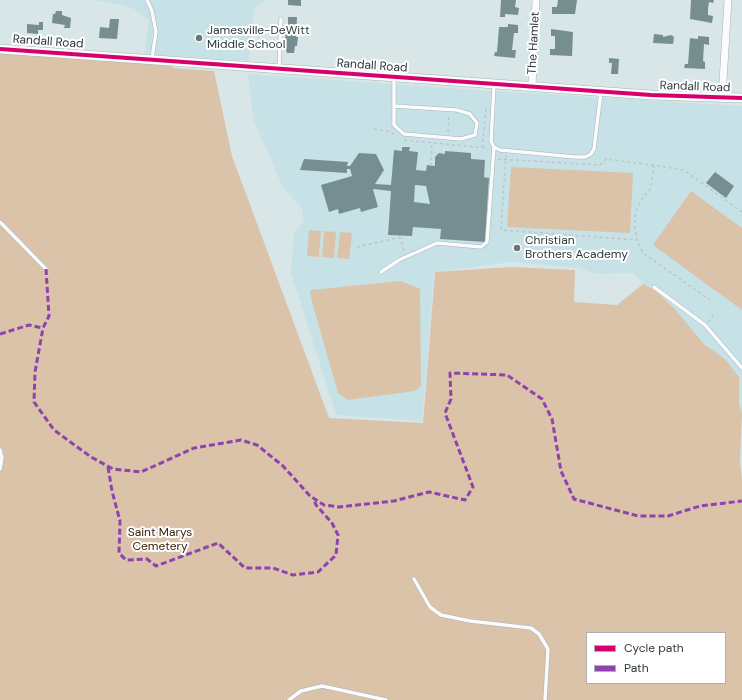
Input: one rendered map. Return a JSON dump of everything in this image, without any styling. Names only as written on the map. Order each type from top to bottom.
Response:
[{"type":"street","name":"The Hamlet","points":[[532,86],[536,0]]},
{"type":"street","points":[[722,98],[728,0]]},
{"type":"street","name":"Randall Road","points":[[0,49],[494,84],[742,98]]},
{"type":"lane","points":[[146,0],[152,12],[156,32],[152,59]]},
{"type":"lane","points":[[279,69],[280,19]]},
{"type":"lane","points":[[394,77],[394,106],[394,125],[404,134],[461,139],[475,135],[477,123],[470,114],[449,110],[394,106]]},
{"type":"lane","points":[[381,272],[407,256],[437,243],[481,247],[487,242],[494,147],[491,141],[494,84]]},
{"type":"lane","points":[[494,147],[506,151],[580,157],[585,157],[592,154],[597,136],[601,91]]},
{"type":"lane","points":[[0,222],[46,270]]},
{"type":"lane","points":[[654,287],[706,326],[742,368]]},
{"type":"lane","points":[[0,450],[2,458],[0,469]]},
{"type":"lane","points":[[414,579],[430,607],[441,615],[470,621],[531,628],[539,634],[548,649],[545,700]]},
{"type":"lane","points":[[289,700],[301,691],[322,686],[386,700]]},
{"type":"path","points":[[482,148],[486,108]]},
{"type":"path","points":[[448,145],[449,110]]},
{"type":"path","points":[[431,166],[432,144]]},
{"type":"path","points":[[506,151],[501,230],[637,240]]},
{"type":"path","points":[[654,165],[650,190],[644,197],[635,213],[634,227],[637,240],[643,253],[710,300]]},
{"type":"path","points":[[357,247],[400,238],[407,256]]},
{"type":"path","points":[[706,326],[714,314]]},
{"type":"shaded area","name":"Jamesville-DeWitt Middle School","points":[[93,0],[265,0],[254,8],[249,61],[144,54],[149,21],[136,10],[124,5]]},
{"type":"shaded area","name":"Christian Brothers Academy","points":[[248,74],[476,90],[742,106],[742,413],[739,404],[739,377],[725,359],[704,344],[674,308],[656,291],[643,284],[634,273],[597,274],[578,268],[511,262],[434,272],[422,421],[336,415],[291,273],[294,233],[304,221],[302,209],[283,187],[254,121]]},
{"type":"green space","name":"Saint Marys Cemetery","points":[[0,49],[171,61],[173,68],[214,71],[232,156],[329,418],[423,423],[435,272],[511,267],[575,270],[574,302],[617,305],[643,284],[656,291],[674,308],[704,344],[725,359],[739,377],[739,404],[742,413],[740,462],[742,480],[742,700],[0,700]]},
{"type":"green space","points":[[511,167],[633,173],[630,233],[507,227]]},
{"type":"green space","points":[[691,191],[742,228],[742,310],[653,245]]},
{"type":"green space","points":[[309,230],[321,231],[319,257],[307,256]]},
{"type":"green space","points":[[324,231],[336,232],[334,258],[322,257]]},
{"type":"green space","points":[[340,232],[352,233],[349,259],[337,258]]},
{"type":"green space","points":[[401,281],[420,289],[421,386],[415,391],[348,400],[338,393],[312,302],[310,290]]},
{"type":"building","points":[[288,0],[301,0],[301,6],[288,5]]},
{"type":"building","points":[[501,0],[516,0],[515,7],[519,8],[518,15],[505,14],[505,17],[500,17]]},
{"type":"building","points":[[558,0],[577,0],[575,14],[552,14],[552,7],[557,7]]},
{"type":"building","points":[[691,0],[714,0],[713,3],[709,2],[708,9],[708,15],[713,16],[712,23],[690,19]]},
{"type":"building","points":[[56,11],[62,11],[62,15],[71,18],[70,28],[64,28],[65,25],[52,23],[53,14],[55,14]]},
{"type":"building","points":[[288,17],[297,17],[296,37],[298,37],[297,46],[295,46],[294,53],[287,53],[286,50],[285,31],[288,31]]},
{"type":"building","points":[[110,19],[119,19],[117,39],[99,38],[100,27],[109,28]]},
{"type":"building","points":[[39,22],[43,22],[43,30],[38,30],[38,34],[27,33],[27,24],[39,25]]},
{"type":"building","points":[[508,24],[518,25],[518,33],[514,33],[512,50],[516,50],[515,58],[494,56],[495,52],[497,52],[499,27],[508,27]]},
{"type":"building","points":[[551,29],[573,32],[572,56],[550,55],[550,49],[555,49],[555,36],[551,36]]},
{"type":"building","points":[[654,34],[663,35],[663,37],[671,35],[674,37],[673,44],[653,43]]},
{"type":"building","points":[[698,36],[709,37],[709,45],[704,44],[703,61],[705,62],[705,69],[684,68],[685,64],[688,64],[690,38],[698,39]]},
{"type":"building","points":[[609,58],[619,59],[618,74],[611,74],[612,63],[609,63]]},
{"type":"building","points":[[402,147],[410,147],[409,151],[418,152],[416,170],[426,171],[427,165],[435,166],[435,157],[439,153],[445,154],[445,151],[471,153],[471,159],[485,160],[484,177],[489,178],[485,242],[440,239],[441,229],[413,227],[412,236],[388,235],[391,191],[373,189],[378,207],[361,212],[360,208],[339,214],[338,209],[329,212],[321,185],[352,176],[350,169],[347,169],[347,173],[300,170],[304,159],[348,162],[347,166],[350,166],[359,153],[376,154],[384,170],[375,184],[391,185],[394,150],[402,151]],"holes":[[[415,185],[426,186],[430,204],[414,202]]]},
{"type":"building","points":[[715,172],[734,186],[726,198],[706,183]]},
{"type":"marked path","points":[[46,269],[49,316],[43,328],[35,372],[34,402],[54,430],[91,457],[113,469],[141,472],[194,448],[241,440],[257,445],[283,466],[310,496],[324,505],[339,507],[394,501],[429,492],[465,500],[473,487],[445,413],[451,399],[450,373],[507,375],[542,399],[552,419],[561,471],[574,499],[638,516],[668,516],[700,506],[742,501]]},
{"type":"marked path","points":[[0,334],[29,325],[43,328]]},
{"type":"marked path","points":[[108,467],[112,491],[120,521],[119,553],[126,560],[147,559],[156,566],[218,543],[245,568],[273,568],[293,575],[318,572],[336,555],[338,535],[332,523],[316,505],[314,500]]},
{"type":"cycle path","points":[[0,49],[651,95],[742,98]]},
{"type":"place","name":"Jamesville-DeWitt Middle School","points":[[199,38]]},
{"type":"place","name":"Christian Brothers Academy","points":[[517,248]]}]
